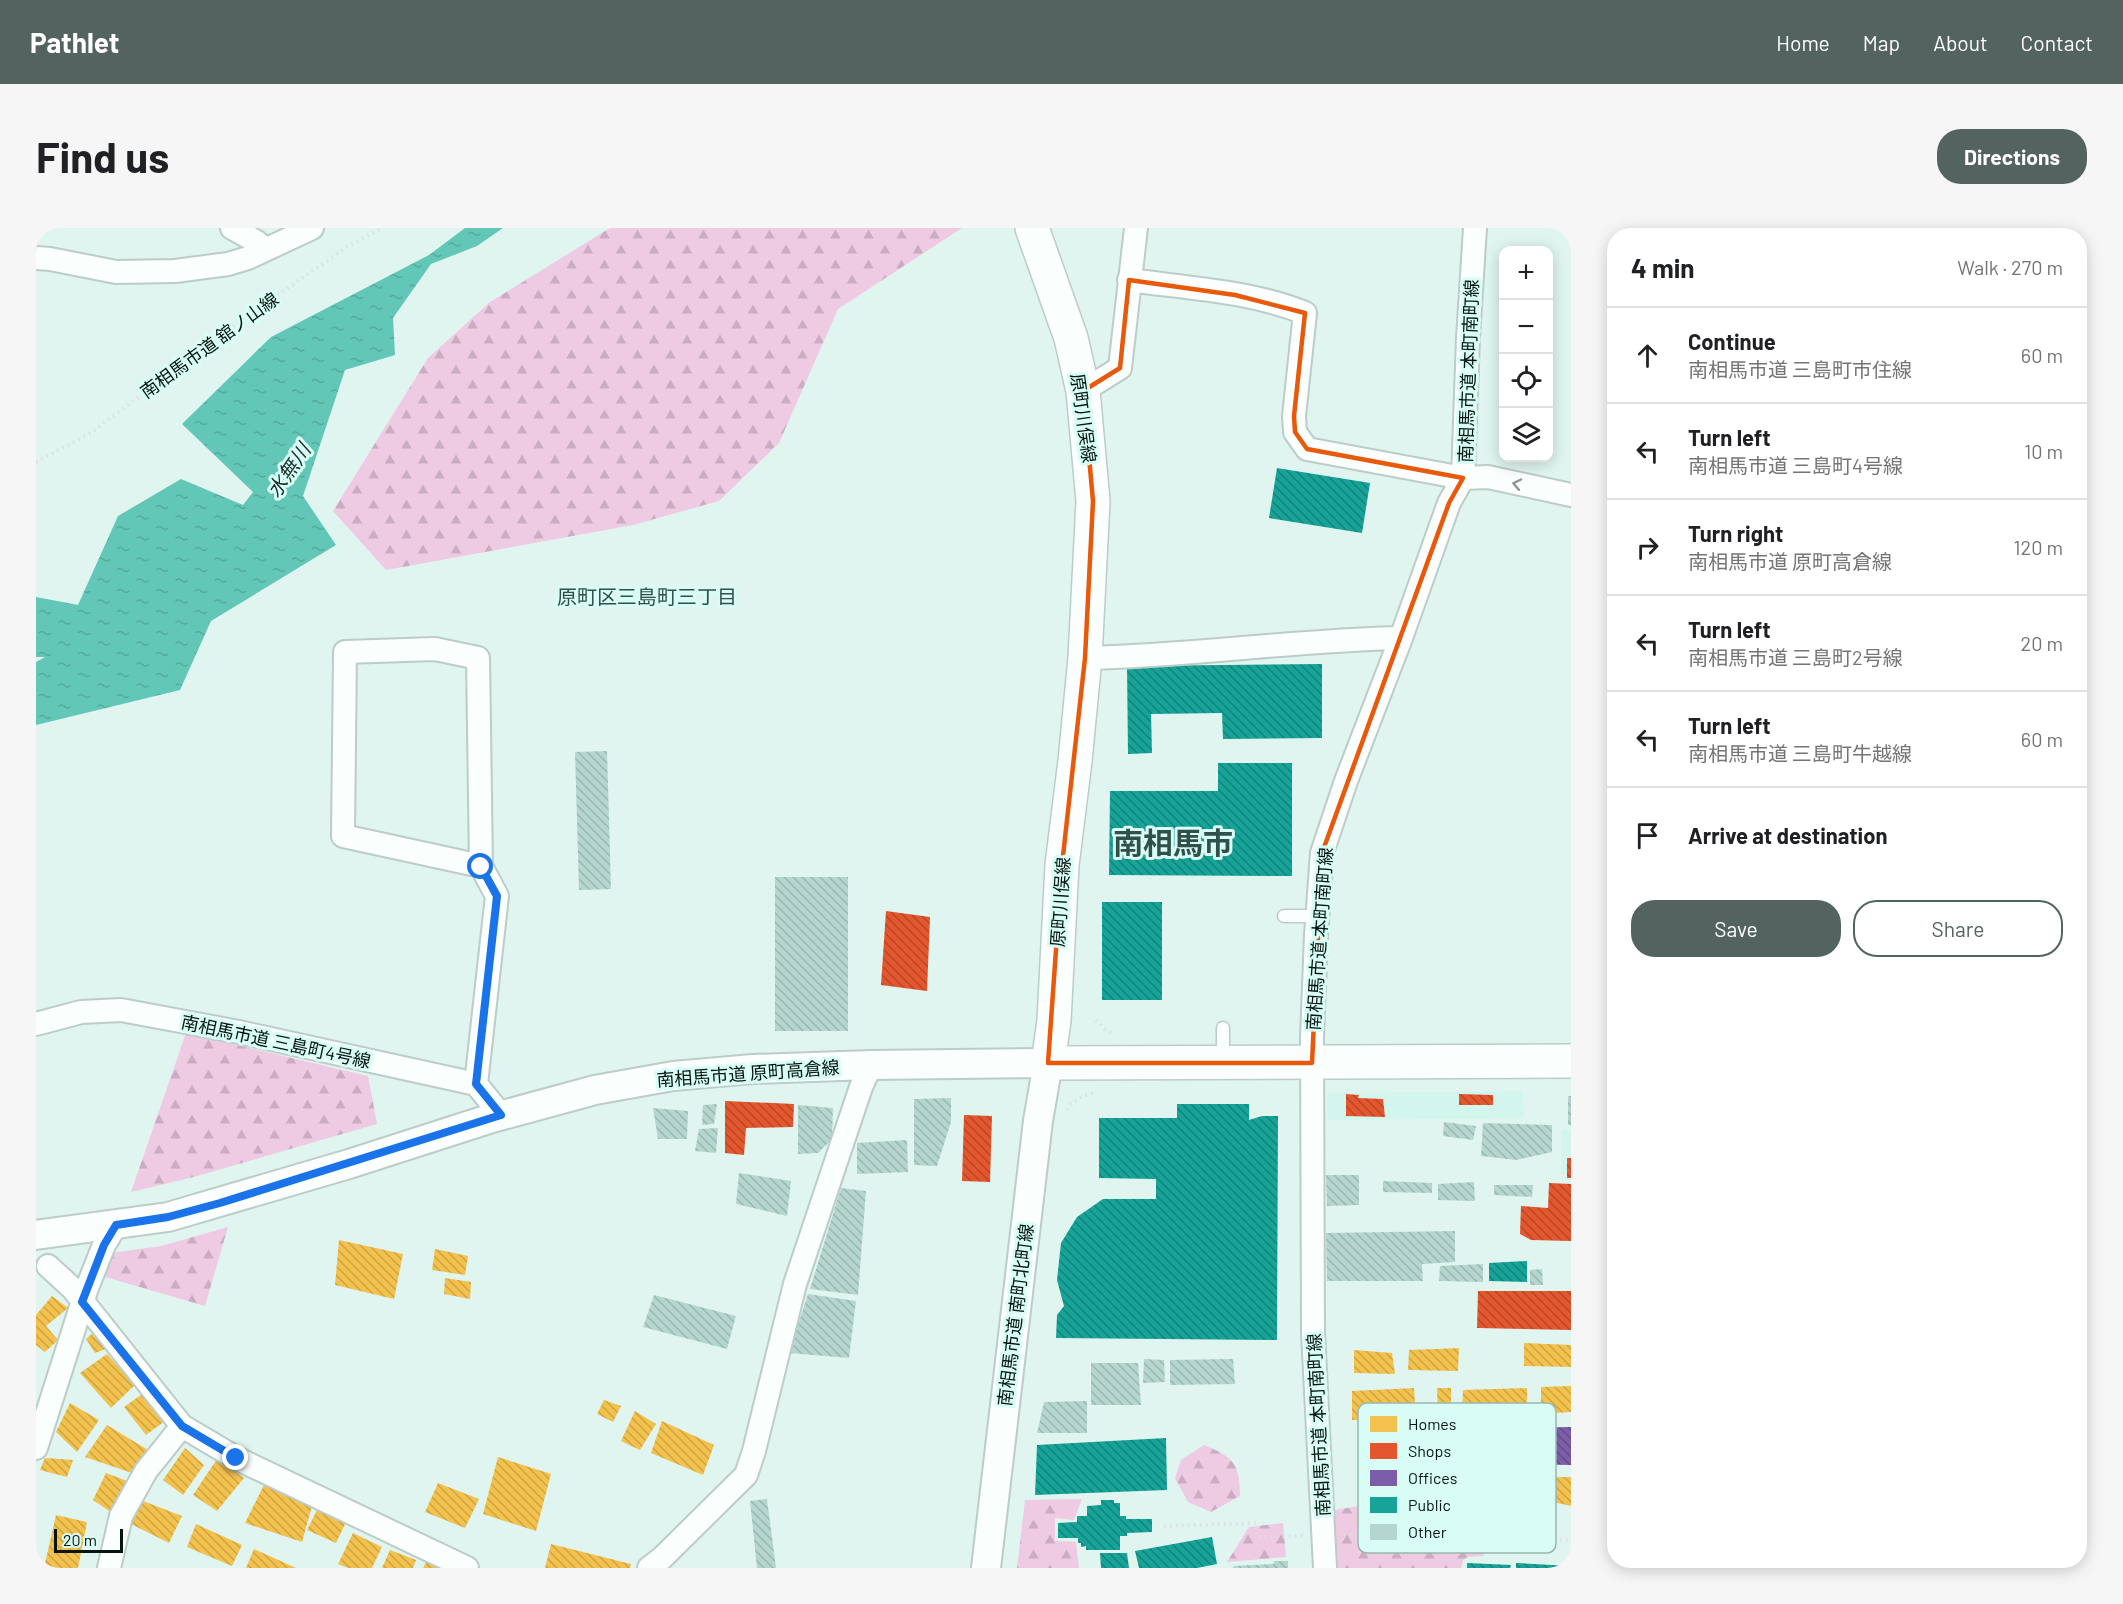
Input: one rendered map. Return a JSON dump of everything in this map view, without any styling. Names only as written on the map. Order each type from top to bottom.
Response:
[{"type":"main road","name":"原町川俣線","points":[[1032,228],[1071,338],[1083,391],[1093,501],[1085,658],[1062,865],[1054,1022],[1048,1063]]},
{"type":"main road","points":[[1048,1063],[1571,1061]]},
{"type":"street","points":[[232,228],[257,242],[264,250]]},
{"type":"street","points":[[36,258],[116,272],[175,271],[228,264],[248,258],[312,228]]},
{"type":"street","points":[[1083,391],[1120,368],[1136,228]]},
{"type":"street","name":"南相馬市道 本町南町線","points":[[1325,1568],[1313,1332],[1312,1063],[1322,853],[1346,781],[1401,638],[1449,503],[1463,478],[1475,228]]},
{"type":"street","points":[[1130,280],[1235,295],[1279,304],[1305,313],[1294,416],[1295,432],[1307,449],[1463,478],[1488,477],[1571,495]]},
{"type":"street","points":[[1085,658],[1210,651],[1309,642],[1401,638]]},
{"type":"street","points":[[481,867],[343,836],[345,652],[435,649],[478,658],[481,867],[497,896],[476,1084],[501,1115]]},
{"type":"street","name":"南相馬市道 三島町4号線","points":[[36,1024],[81,1012],[121,1010],[238,1032],[476,1084]]},
{"type":"street","name":"南相馬市道 原町高倉線","points":[[36,1235],[168,1217],[220,1203],[501,1115],[595,1090],[673,1077],[753,1069],[1048,1063]]},
{"type":"street","name":"南相馬市道 南町北町線","points":[[986,1568],[1038,1121],[1048,1063]]},
{"type":"street","points":[[649,1568],[746,1475],[795,1284],[857,1098],[871,1065]]},
{"type":"street","points":[[36,1448],[82,1302],[104,1245],[116,1225]]},
{"type":"street","points":[[48,1266],[73,1289],[182,1426],[236,1458],[467,1568]]},
{"type":"street","points":[[109,1568],[121,1516],[146,1472],[182,1426]]},
{"type":"lane","points":[[1284,916],[1318,916]]},
{"type":"lane","points":[[1223,1028],[1223,1062]]},
{"type":"path","name":"南相馬市道 舘ノ山線","points":[[36,462],[91,433],[210,342],[348,246],[382,228]]},
{"type":"path","points":[[1164,1526],[1256,1523],[1257,1537],[1358,1536]]},
{"type":"path","points":[[1556,1540],[1571,1540]]},
{"type":"highlighted area","points":[[1129,280],[1235,295],[1305,313],[1294,416],[1295,432],[1307,449],[1463,478],[1449,503],[1322,853],[1312,1063],[1048,1063],[1062,865],[1085,658],[1093,501],[1083,391],[1120,368]]},
{"type":"shaded area","points":[[1523,1091],[1524,1118],[1328,1120],[1327,1093]]},
{"type":"shaded area","points":[[1561,1130],[1571,1130],[1571,1175],[1561,1174]]},
{"type":"green space","points":[[610,228],[962,228],[838,309],[779,443],[719,501],[633,525],[386,570],[333,511],[428,358],[490,302]]},
{"type":"green space","points":[[186,1033],[368,1076],[377,1124],[194,1177],[131,1192]]},
{"type":"green space","points":[[228,1227],[205,1306],[102,1276],[111,1253],[161,1246]]},
{"type":"green space","points":[[1204,1445],[1222,1453],[1233,1463],[1240,1485],[1240,1496],[1211,1512],[1188,1502],[1175,1478],[1181,1460]]},
{"type":"green space","points":[[1082,1499],[1074,1520],[1055,1518],[1055,1541],[1076,1542],[1079,1568],[1017,1568],[1025,1500]]},
{"type":"green space","points":[[1358,1506],[1358,1553],[1483,1553],[1484,1556],[1468,1557],[1463,1560],[1461,1568],[1336,1568],[1335,1510]]},
{"type":"green space","points":[[1283,1523],[1286,1557],[1227,1562],[1249,1527]]},
{"type":"water","name":"水無川","points":[[465,228],[503,228],[477,246],[431,264],[393,318],[395,355],[345,370],[303,496],[336,545],[211,621],[180,690],[36,725],[36,662],[45,657],[36,657],[36,597],[78,605],[118,516],[181,479],[243,505],[253,492],[182,424],[271,337],[429,255]]},
{"type":"building: Homes","points":[[339,1240],[403,1254],[394,1299],[335,1285]]},
{"type":"building: Homes","points":[[435,1249],[468,1256],[465,1275],[432,1270]]},
{"type":"building: Homes","points":[[445,1278],[471,1282],[470,1299],[444,1294]]},
{"type":"building: Homes","points":[[52,1296],[68,1308],[46,1326],[58,1340],[45,1352],[36,1345],[36,1315]]},
{"type":"building: Homes","points":[[95,1331],[106,1349],[95,1353],[86,1339]]},
{"type":"building: Homes","points":[[1524,1343],[1571,1345],[1571,1367],[1524,1366]]},
{"type":"building: Homes","points":[[1459,1348],[1458,1371],[1408,1370],[1409,1350]]},
{"type":"building: Homes","points":[[1354,1350],[1392,1353],[1395,1374],[1354,1373]]},
{"type":"building: Homes","points":[[107,1354],[135,1385],[111,1408],[80,1373]]},
{"type":"building: Homes","points":[[1571,1386],[1571,1412],[1556,1413],[1556,1403],[1541,1403],[1541,1387]]},
{"type":"building: Homes","points":[[1414,1388],[1415,1403],[1358,1403],[1358,1420],[1352,1420],[1352,1391]]},
{"type":"building: Homes","points":[[1437,1388],[1451,1388],[1451,1403],[1438,1403]]},
{"type":"building: Homes","points":[[1527,1388],[1527,1403],[1462,1403],[1463,1390]]},
{"type":"building: Homes","points":[[145,1392],[165,1421],[146,1435],[124,1407]]},
{"type":"building: Homes","points":[[604,1400],[621,1406],[613,1422],[597,1414]]},
{"type":"building: Homes","points":[[70,1403],[99,1420],[77,1452],[56,1432]]},
{"type":"building: Homes","points":[[635,1411],[656,1424],[640,1450],[621,1441]]},
{"type":"building: Homes","points":[[662,1421],[714,1445],[703,1475],[651,1453]]},
{"type":"building: Homes","points":[[107,1425],[148,1450],[132,1473],[85,1457]]},
{"type":"building: Homes","points":[[185,1448],[204,1465],[183,1495],[163,1480]]},
{"type":"building: Homes","points":[[498,1457],[551,1474],[536,1531],[483,1514]]},
{"type":"building: Homes","points":[[45,1458],[73,1460],[67,1477],[40,1470]]},
{"type":"building: Homes","points":[[217,1459],[244,1478],[217,1511],[193,1495]]},
{"type":"building: Homes","points":[[106,1473],[127,1481],[115,1515],[93,1500]]},
{"type":"building: Homes","points":[[1556,1477],[1571,1477],[1571,1506],[1556,1503]]},
{"type":"building: Homes","points":[[438,1483],[479,1499],[465,1528],[425,1512]]},
{"type":"building: Homes","points":[[264,1485],[312,1506],[302,1542],[245,1523]]},
{"type":"building: Homes","points":[[143,1501],[182,1516],[169,1543],[131,1524]]},
{"type":"building: Homes","points":[[317,1510],[346,1522],[336,1543],[307,1530]]},
{"type":"building: Homes","points":[[56,1515],[87,1522],[78,1568],[44,1568]]},
{"type":"building: Homes","points":[[196,1524],[242,1545],[232,1566],[187,1547]]},
{"type":"building: Homes","points":[[353,1533],[382,1547],[372,1568],[348,1568],[338,1564]]},
{"type":"building: Homes","points":[[551,1544],[631,1564],[630,1568],[545,1568]]},
{"type":"building: Homes","points":[[254,1549],[296,1568],[246,1568]]},
{"type":"building: Homes","points":[[390,1550],[416,1560],[413,1568],[382,1568]]},
{"type":"building: Homes","points":[[427,1561],[443,1568],[423,1568]]},
{"type":"building: Shops","points":[[886,911],[930,917],[927,991],[881,985]]},
{"type":"building: Shops","points":[[1346,1094],[1359,1095],[1358,1098],[1383,1099],[1385,1117],[1346,1116]]},
{"type":"building: Shops","points":[[1459,1094],[1493,1095],[1493,1105],[1459,1105]]},
{"type":"building: Shops","points":[[725,1101],[794,1104],[793,1127],[746,1128],[744,1155],[725,1153]]},
{"type":"building: Shops","points":[[964,1115],[992,1116],[990,1182],[962,1181]]},
{"type":"building: Shops","points":[[1567,1158],[1571,1158],[1571,1178],[1567,1178]]},
{"type":"building: Shops","points":[[1549,1183],[1571,1184],[1571,1241],[1531,1240],[1520,1234],[1521,1206],[1548,1208]]},
{"type":"building: Shops","points":[[1478,1291],[1571,1291],[1571,1330],[1477,1328]]},
{"type":"building: Offices","points":[[1556,1427],[1571,1427],[1571,1465],[1556,1465]]},
{"type":"building: Public","points":[[1277,468],[1370,483],[1362,533],[1269,518]]},
{"type":"building: Public","points":[[1322,664],[1322,738],[1223,739],[1222,713],[1151,714],[1152,753],[1128,754],[1127,666]]},
{"type":"building: Public","points":[[1218,763],[1292,763],[1292,876],[1109,875],[1110,791],[1218,791]]},
{"type":"building: Public","points":[[1102,902],[1162,902],[1162,1000],[1102,1000]]},
{"type":"building: Public","points":[[1177,1104],[1249,1104],[1249,1120],[1262,1116],[1278,1116],[1277,1340],[1056,1338],[1057,1315],[1064,1306],[1057,1280],[1061,1243],[1077,1217],[1103,1199],[1156,1199],[1156,1179],[1099,1178],[1099,1118],[1177,1118]]},
{"type":"building: Public","points":[[1527,1261],[1527,1282],[1489,1281],[1489,1263]]},
{"type":"building: Public","points":[[1166,1438],[1167,1490],[1035,1495],[1037,1445]]},
{"type":"building: Public","points":[[1101,1500],[1114,1500],[1114,1503],[1120,1503],[1120,1516],[1126,1516],[1126,1519],[1152,1519],[1152,1532],[1127,1533],[1127,1536],[1120,1536],[1120,1550],[1086,1550],[1086,1546],[1081,1547],[1081,1543],[1078,1543],[1078,1538],[1058,1538],[1058,1523],[1077,1522],[1077,1516],[1087,1516],[1087,1506],[1101,1505]]},
{"type":"building: Public","points":[[1212,1537],[1217,1564],[1197,1568],[1139,1568],[1135,1551]]},
{"type":"building: Public","points":[[1100,1553],[1127,1553],[1129,1568],[1101,1568]]},
{"type":"building: Public","points":[[1467,1563],[1511,1565],[1510,1568],[1467,1568]]},
{"type":"building: Public","points":[[1516,1563],[1571,1566],[1571,1568],[1516,1568]]},
{"type":"building: Other","points":[[607,751],[611,889],[579,890],[575,752]]},
{"type":"building: Other","points":[[775,877],[848,877],[848,1031],[775,1031]]},
{"type":"building: Other","points":[[1568,1096],[1571,1096],[1571,1125],[1568,1125]]},
{"type":"building: Other","points":[[951,1098],[951,1122],[937,1166],[914,1165],[914,1099]]},
{"type":"building: Other","points":[[717,1104],[714,1124],[702,1125],[703,1105]]},
{"type":"building: Other","points":[[798,1105],[833,1108],[832,1139],[818,1153],[798,1154]]},
{"type":"building: Other","points":[[653,1108],[688,1111],[687,1139],[658,1139]]},
{"type":"building: Other","points":[[1444,1122],[1476,1126],[1473,1140],[1443,1136]]},
{"type":"building: Other","points":[[1483,1123],[1552,1125],[1552,1152],[1516,1160],[1481,1156]]},
{"type":"building: Other","points":[[718,1128],[716,1153],[695,1151],[699,1129]]},
{"type":"building: Other","points":[[907,1140],[908,1172],[857,1174],[857,1143]]},
{"type":"building: Other","points":[[739,1173],[791,1181],[787,1216],[736,1204]]},
{"type":"building: Other","points":[[1326,1175],[1359,1175],[1359,1205],[1327,1206]]},
{"type":"building: Other","points":[[1383,1181],[1432,1183],[1432,1193],[1383,1192]]},
{"type":"building: Other","points":[[1474,1182],[1475,1201],[1438,1200],[1438,1184]]},
{"type":"building: Other","points":[[1494,1185],[1533,1185],[1532,1197],[1494,1195]]},
{"type":"building: Other","points":[[841,1188],[866,1191],[858,1295],[810,1289]]},
{"type":"building: Other","points":[[1455,1231],[1455,1262],[1422,1264],[1423,1281],[1327,1281],[1326,1233]]},
{"type":"building: Other","points":[[1483,1264],[1483,1282],[1439,1281],[1440,1266]]},
{"type":"building: Other","points":[[1542,1269],[1543,1285],[1530,1285],[1530,1270]]},
{"type":"building: Other","points":[[808,1294],[856,1301],[849,1358],[789,1353]]},
{"type":"building: Other","points":[[654,1295],[736,1316],[727,1349],[643,1327]]},
{"type":"building: Other","points":[[1144,1359],[1164,1360],[1165,1382],[1143,1383]]},
{"type":"building: Other","points":[[1233,1359],[1235,1384],[1170,1385],[1170,1360]]},
{"type":"building: Other","points":[[1091,1363],[1138,1363],[1141,1405],[1091,1405]]},
{"type":"building: Other","points":[[1087,1401],[1087,1433],[1037,1433],[1044,1402]]},
{"type":"building: Other","points":[[767,1499],[776,1568],[757,1568],[750,1501]]},
{"type":"building: Other","points":[[1274,1561],[1288,1561],[1288,1568],[1233,1568],[1233,1566],[1274,1564]]},
{"type":"district","name":"原町区三島町三丁目","points":[[647,596]]},
{"type":"district","name":"南相馬市","points":[[1173,842]]},
{"type":"route","points":[[236,1458],[182,1426],[82,1302],[104,1245],[116,1225],[168,1217],[220,1203],[501,1115],[476,1084],[497,896],[481,867]]}]
